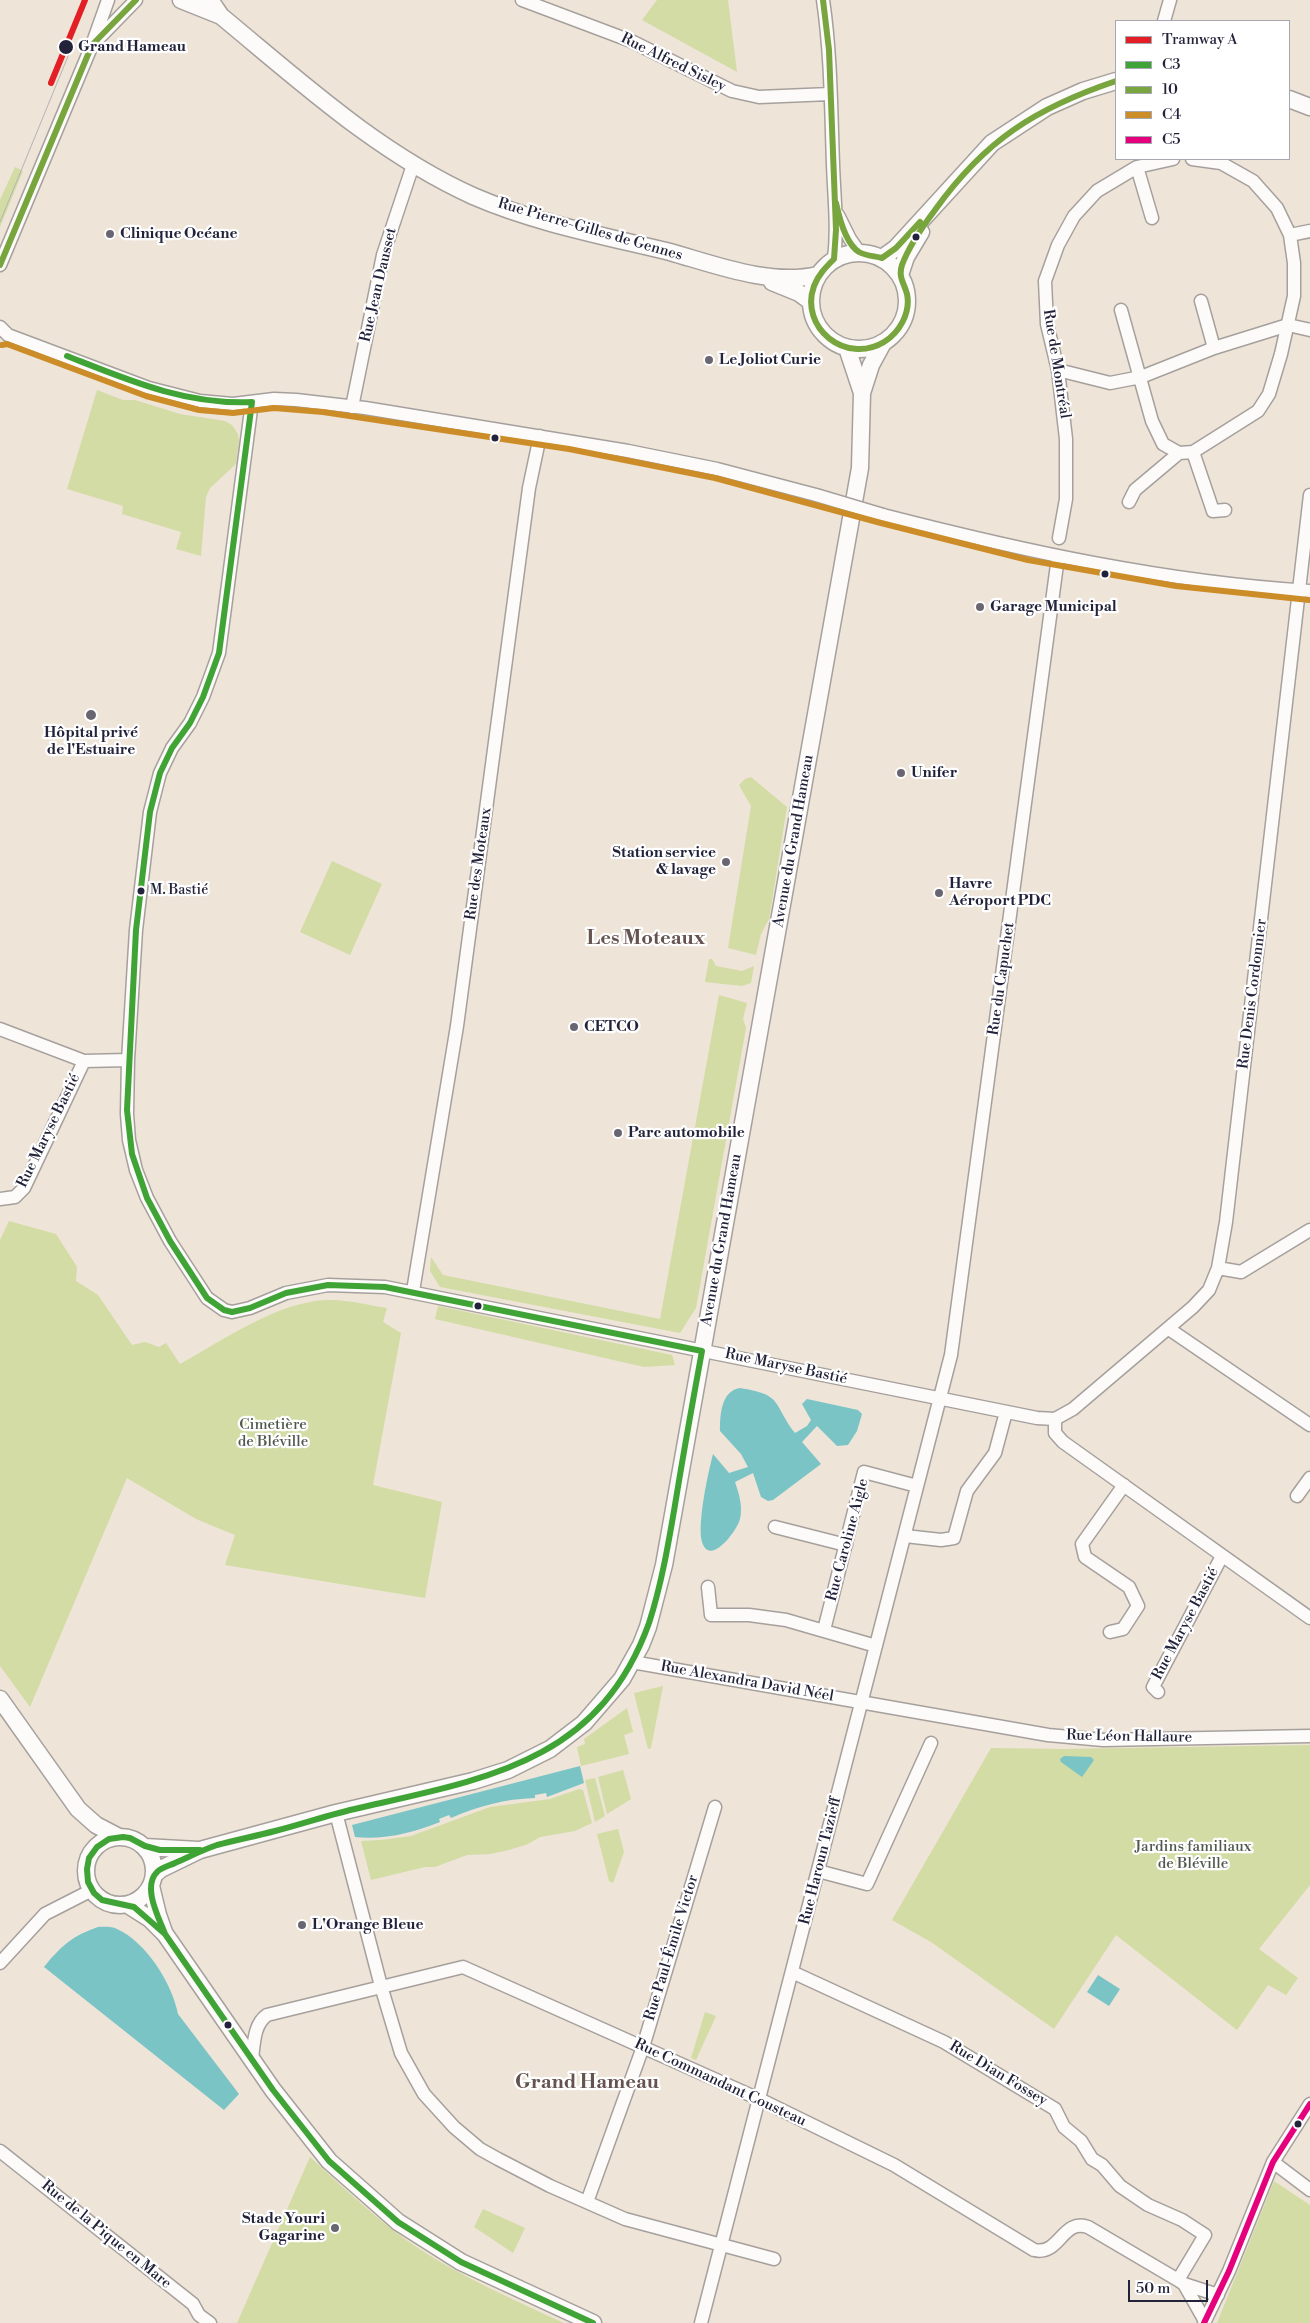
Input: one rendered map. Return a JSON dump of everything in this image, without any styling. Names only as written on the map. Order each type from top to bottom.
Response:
[{"type":"main road","name":"Rue Pierre-Gilles de Gennes","points":[[181,0],[221,16]]},
{"type":"main road","name":"Rue Pierre-Gilles de Gennes","points":[[210,0],[221,16],[351,123],[385,148],[413,165],[475,197],[529,216],[746,272],[789,278],[818,275]]},
{"type":"main road","points":[[882,258],[896,248],[992,143],[1018,124],[1047,107],[1084,90],[1115,81]]},
{"type":"main road","points":[[1290,98],[1310,102]]},
{"type":"main road","points":[[1290,98],[1310,107]]},
{"type":"main road","points":[[883,343],[865,349],[846,348],[828,338],[820,331],[813,316],[810,301],[812,290],[818,275],[834,259],[859,252],[882,258],[900,275],[910,249],[938,203]]},
{"type":"main road","name":"Rue Pierre-Gilles de Gennes","points":[[746,272],[799,293],[810,301]]},
{"type":"main road","name":"Avenue du Grand Hameau","points":[[153,1880],[161,1869],[200,1850],[336,1814],[473,1781],[531,1760],[568,1736],[584,1722],[614,1690],[632,1662],[648,1627],[660,1585],[860,468],[862,393],[871,365],[883,343],[899,328],[906,313],[907,296],[900,275]]},
{"type":"main road","name":"Avenue du Grand Hameau","points":[[846,348],[862,393]]},
{"type":"main road","points":[[0,1699],[78,1809],[96,1826],[119,1836],[138,1841],[145,1847],[154,1864],[153,1880],[158,1915],[165,1934]]},
{"type":"main road","points":[[78,1809],[93,1850]]},
{"type":"main road","points":[[119,1836],[101,1843],[93,1850],[86,1870],[87,1881],[92,1890],[104,1901],[112,1904],[128,1905],[142,1898],[153,1880]]},
{"type":"main road","name":"Avenue du Grand Hameau","points":[[145,1847],[200,1850]]},
{"type":"main road","points":[[128,1905],[150,1920],[165,1934],[273,2090],[329,2161],[398,2222],[461,2262],[593,2323]]},
{"type":"street","points":[[0,266],[92,45],[108,0]]},
{"type":"street","points":[[92,45],[136,0]]},
{"type":"street","name":"Rue Alfred Sisley","points":[[522,0],[631,41],[732,91],[759,97],[830,94]]},
{"type":"street","points":[[823,0],[829,50],[836,212],[834,259]]},
{"type":"street","points":[[1164,20],[1170,0]]},
{"type":"street","name":"Rue de Montréal","points":[[1059,538],[1066,499],[1066,439],[1058,370],[1047,324],[1045,281],[1058,245],[1074,216],[1097,191],[1137,167],[1168,160]]},
{"type":"street","points":[[1121,310],[1152,420],[1163,444],[1179,453],[1193,452],[1258,412],[1270,394],[1294,296],[1294,263],[1290,235],[1277,208],[1253,181],[1221,163],[1199,160]]},
{"type":"street","name":"Rue Jean Dausset","points":[[352,407],[383,255],[413,165]]},
{"type":"street","points":[[1137,167],[1152,218]]},
{"type":"street","points":[[836,212],[859,252]]},
{"type":"street","points":[[1290,235],[1310,231]]},
{"type":"street","points":[[1201,301],[1214,348]]},
{"type":"street","points":[[1058,370],[1110,383],[1141,377],[1214,348],[1288,325],[1310,330]]},
{"type":"street","points":[[3,333],[165,393],[223,404],[296,400],[628,450],[717,469],[883,515],[984,541],[1058,557],[1178,577],[1305,591]]},
{"type":"street","points":[[128,1060],[136,930],[150,812],[160,773],[172,748],[190,723],[203,697],[219,653],[252,402]]},
{"type":"street","name":"Rue des Moteaux","points":[[412,1291],[457,1026],[529,488],[540,436]]},
{"type":"street","points":[[1193,452],[1213,511],[1225,510]]},
{"type":"street","points":[[1129,502],[1135,490],[1179,453]]},
{"type":"street","name":"Rue Denis Cordonnier","points":[[1055,1419],[1073,1409],[1193,1307],[1208,1290],[1218,1268],[1226,1222],[1305,591],[1310,495]]},
{"type":"street","name":"Rue du Capuchet","points":[[940,1399],[951,1355],[1058,557]]},
{"type":"street","points":[[0,1029],[84,1061]]},
{"type":"street","name":"Rue Maryse Bastié","points":[[0,1199],[15,1197],[24,1188],[84,1061],[128,1060],[128,1126],[136,1170],[147,1198],[170,1241],[207,1298],[224,1310],[232,1312],[250,1308],[286,1293],[328,1285],[385,1286],[940,1399],[1037,1418],[1055,1419],[1055,1433],[1063,1442],[1310,1618]]},
{"type":"street","points":[[1218,1268],[1241,1272],[1307,1236]]},
{"type":"street","points":[[1169,1328],[1310,1425]]},
{"type":"street","name":"Rue Haroun Tazieff","points":[[701,2323],[940,1399]]},
{"type":"street","points":[[904,1536],[941,1540],[954,1538],[968,1491],[995,1453],[1006,1412]]},
{"type":"street","name":"Rue Caroline Aigle","points":[[824,1630],[864,1472],[918,1486]]},
{"type":"street","points":[[1297,1496],[1310,1478]]},
{"type":"street","points":[[1110,1632],[1123,1629],[1138,1606],[1128,1587],[1085,1557],[1082,1544],[1124,1485]]},
{"type":"street","points":[[775,1527],[846,1545]]},
{"type":"street","name":"Rue Maryse Bastié","points":[[1158,1692],[1153,1687],[1222,1556]]},
{"type":"street","points":[[708,1587],[711,1615],[749,1615],[786,1620],[876,1646]]},
{"type":"street","name":"Rue Alexandra David Néel","points":[[632,1662],[862,1702]]},
{"type":"street","name":"Rue Léon Hallaure","points":[[862,1702],[1048,1735],[1103,1740],[1310,1736]]},
{"type":"street","points":[[818,1872],[867,1884],[931,1742]]},
{"type":"street","name":"Rue Paul-Émile Victor","points":[[587,2202],[643,2047],[715,1807]]},
{"type":"street","points":[[336,1814],[381,1986],[401,2053],[424,2094],[454,2127],[480,2149],[498,2159],[550,2186],[625,2219],[774,2260]]},
{"type":"street","points":[[0,1963],[45,1914],[92,1890]]},
{"type":"street","name":"Rue Commandant Cousteau","points":[[252,2059],[258,2025],[261,2019],[267,2015],[464,1967],[759,2099],[894,2165],[1034,2250],[1043,2251],[1052,2248],[1065,2232],[1075,2225],[1082,2225],[1181,2282],[1218,2295]]},
{"type":"street","name":"Rue Dian Fossey","points":[[792,1972],[944,2042],[1055,2109],[1064,2126],[1081,2142],[1092,2159],[1102,2166],[1120,2186],[1148,2204],[1182,2220],[1205,2235],[1181,2282]]},
{"type":"street","points":[[1204,2322],[1218,2295],[1274,2162],[1310,2104]]},
{"type":"street","name":"Rue de la Pique en Mare","points":[[0,2151],[193,2304],[210,2323]]},
{"type":"street","points":[[1274,2162],[1310,2190]]},
{"type":"street","points":[[1181,2282],[1204,2322]]},
{"type":"green space","points":[[657,0],[728,0],[737,72],[642,20]]},
{"type":"green space","points":[[15,167],[23,171],[0,227],[0,200]]},
{"type":"green space","points":[[97,390],[123,400],[135,400],[180,414],[225,421],[232,425],[238,434],[236,464],[210,488],[206,497],[201,556],[176,549],[181,532],[122,514],[123,506],[67,489]]},
{"type":"green space","points":[[751,777],[787,807],[769,919],[761,934],[756,955],[728,948],[751,806],[739,785],[745,779]]},
{"type":"green space","points":[[332,861],[382,884],[350,955],[300,932]]},
{"type":"green space","points":[[709,959],[712,959],[716,966],[742,971],[754,966],[751,983],[742,986],[705,982]]},
{"type":"green space","points":[[719,995],[747,1003],[743,1019],[746,1028],[696,1308],[680,1333],[440,1287],[430,1271],[431,1257],[443,1275],[660,1319]]},
{"type":"green space","name":"Cimetière de Bléville","points":[[9,1221],[56,1234],[77,1267],[76,1281],[98,1295],[132,1345],[145,1342],[159,1347],[166,1343],[180,1364],[250,1324],[269,1315],[307,1302],[341,1300],[387,1308],[383,1322],[401,1333],[373,1485],[442,1502],[425,1598],[225,1565],[235,1535],[196,1519],[127,1478],[30,1707],[0,1666],[0,1240]]},
{"type":"green space","points":[[438,1306],[672,1355],[675,1365],[644,1367],[435,1319]]},
{"type":"green space","points":[[663,1686],[651,1748],[648,1749],[634,1693]]},
{"type":"green space","points":[[627,1708],[633,1732],[624,1735],[629,1754],[581,1766],[577,1747],[585,1744],[584,1739]]},
{"type":"green space","name":"Jardins familiaux de Bléville","points":[[1310,1745],[1310,1885],[1259,1949],[1298,1978],[1286,1995],[1268,1985],[1237,2030],[1116,1935],[1054,2029],[931,1942],[892,1920],[991,1748],[1064,1749]]},
{"type":"green space","points":[[623,1770],[631,1799],[607,1814],[598,1777]]},
{"type":"green space","points":[[595,1778],[605,1816],[595,1822],[585,1780]]},
{"type":"green space","points":[[579,1789],[583,1790],[592,1823],[575,1831],[540,1837],[528,1844],[509,1850],[490,1854],[467,1855],[435,1867],[425,1867],[371,1880],[361,1841],[411,1836],[490,1807],[550,1799]]},
{"type":"green space","points":[[618,1829],[624,1852],[613,1883],[609,1881],[597,1834]]},
{"type":"green space","points":[[705,2012],[716,2016],[696,2060],[691,2058]]},
{"type":"green space","name":"Stade Youri Gagarine","points":[[310,2157],[376,2216],[418,2248],[471,2279],[564,2323],[237,2323]]},
{"type":"green space","points":[[1274,2181],[1310,2205],[1310,2323],[1217,2323]]},
{"type":"green space","points":[[483,2209],[525,2228],[513,2253],[474,2227]]},
{"type":"water","points":[[740,1388],[771,1397],[795,1433],[807,1426],[811,1420],[802,1404],[807,1399],[858,1410],[862,1414],[857,1431],[848,1445],[837,1446],[817,1426],[802,1442],[821,1464],[773,1500],[768,1501],[761,1497],[753,1473],[735,1482],[741,1505],[740,1519],[729,1538],[717,1549],[711,1551],[706,1549],[702,1542],[701,1523],[706,1485],[713,1454],[729,1473],[748,1467],[741,1454],[720,1431],[721,1411],[725,1399],[734,1390]]},
{"type":"water","points":[[1064,1756],[1091,1757],[1094,1760],[1082,1777],[1061,1762],[1060,1759]]},
{"type":"water","points":[[580,1766],[584,1783],[547,1797],[546,1793],[535,1795],[535,1798],[492,1804],[451,1818],[449,1815],[439,1819],[440,1822],[398,1835],[366,1838],[355,1837],[352,1825]]},
{"type":"water","points":[[98,1927],[115,1928],[128,1935],[138,1943],[156,1965],[170,1989],[178,2014],[239,2094],[224,2110],[44,1967],[68,1942]]},
{"type":"water","points":[[1098,1975],[1120,1989],[1109,2006],[1087,1992]]},
{"type":"tram line","name":"A","points":[[51,83],[85,0]]},
{"type":"tram line","points":[[0,222],[71,49]]},
{"type":"transit line","name":"10","points":[[0,265],[92,45],[136,0]]},
{"type":"transit line","name":"10","points":[[823,0],[829,50],[836,230],[834,259],[818,278],[811,301],[813,316],[829,338],[841,345],[855,349],[869,348],[884,342],[903,322],[908,301],[901,273],[908,251],[930,216],[973,164],[1014,129],[1037,115],[1087,91],[1115,81]]},
{"type":"transit line","name":"10","points":[[836,203],[850,243],[859,252],[868,255],[882,258],[896,248],[920,222]]},
{"type":"transit line","name":"C4","points":[[2,345],[7,344],[146,396],[199,410],[233,413],[274,408],[323,412],[569,449],[715,478],[1028,560],[1176,586],[1309,600]]},
{"type":"transit line","name":"C3","points":[[67,356],[135,382],[180,395],[227,402],[252,402],[219,653],[203,697],[190,723],[172,748],[160,773],[150,812],[136,930],[127,1110],[132,1154],[147,1198],[170,1241],[207,1298],[224,1310],[232,1312],[250,1308],[286,1293],[328,1285],[385,1287],[702,1351],[668,1546],[654,1608],[627,1670],[600,1706],[569,1735],[533,1757],[493,1773],[451,1786],[348,1810],[217,1845],[161,1869],[153,1878],[151,1894],[165,1934]]},
{"type":"transit line","name":"C3","points":[[200,1850],[160,1850],[145,1846],[130,1838],[109,1839],[97,1847],[89,1858],[87,1869],[88,1882],[94,1893],[102,1900],[134,1907],[165,1934],[273,2090],[329,2161],[398,2222],[461,2262],[593,2323]]},
{"type":"transit line","name":"C5","points":[[1204,2323],[1229,2271],[1273,2162],[1310,2104]]},
{"type":"place","name":"Grand Hameau","points":[[66,47]]},
{"type":"place","name":"Clinique Océane","points":[[110,234]]},
{"type":"place","name":"Le Joliot Curie","points":[[709,360]]},
{"type":"place","name":"Garage Municipal","points":[[980,607]]},
{"type":"place","name":"Hôpital privé de l'Estuaire","points":[[91,715]]},
{"type":"place","name":"Unifer","points":[[901,773]]},
{"type":"place","name":"Station service & lavage","points":[[726,862]]},
{"type":"place","name":"M. Bastié","points":[[141,891]]},
{"type":"place","name":"Havre Aéroport PDC","points":[[939,893]]},
{"type":"place","name":"CETCO","points":[[574,1027]]},
{"type":"place","name":"Parc automobile","points":[[618,1133]]},
{"type":"place","name":"L'Orange Bleue","points":[[302,1925]]},
{"type":"place","name":"Stade Youri Gagarine","points":[[335,2228]]},
{"type":"district","name":"Les Moteaux","points":[[646,939]]},
{"type":"district","name":"Grand Hameau","points":[[587,2083]]}]
